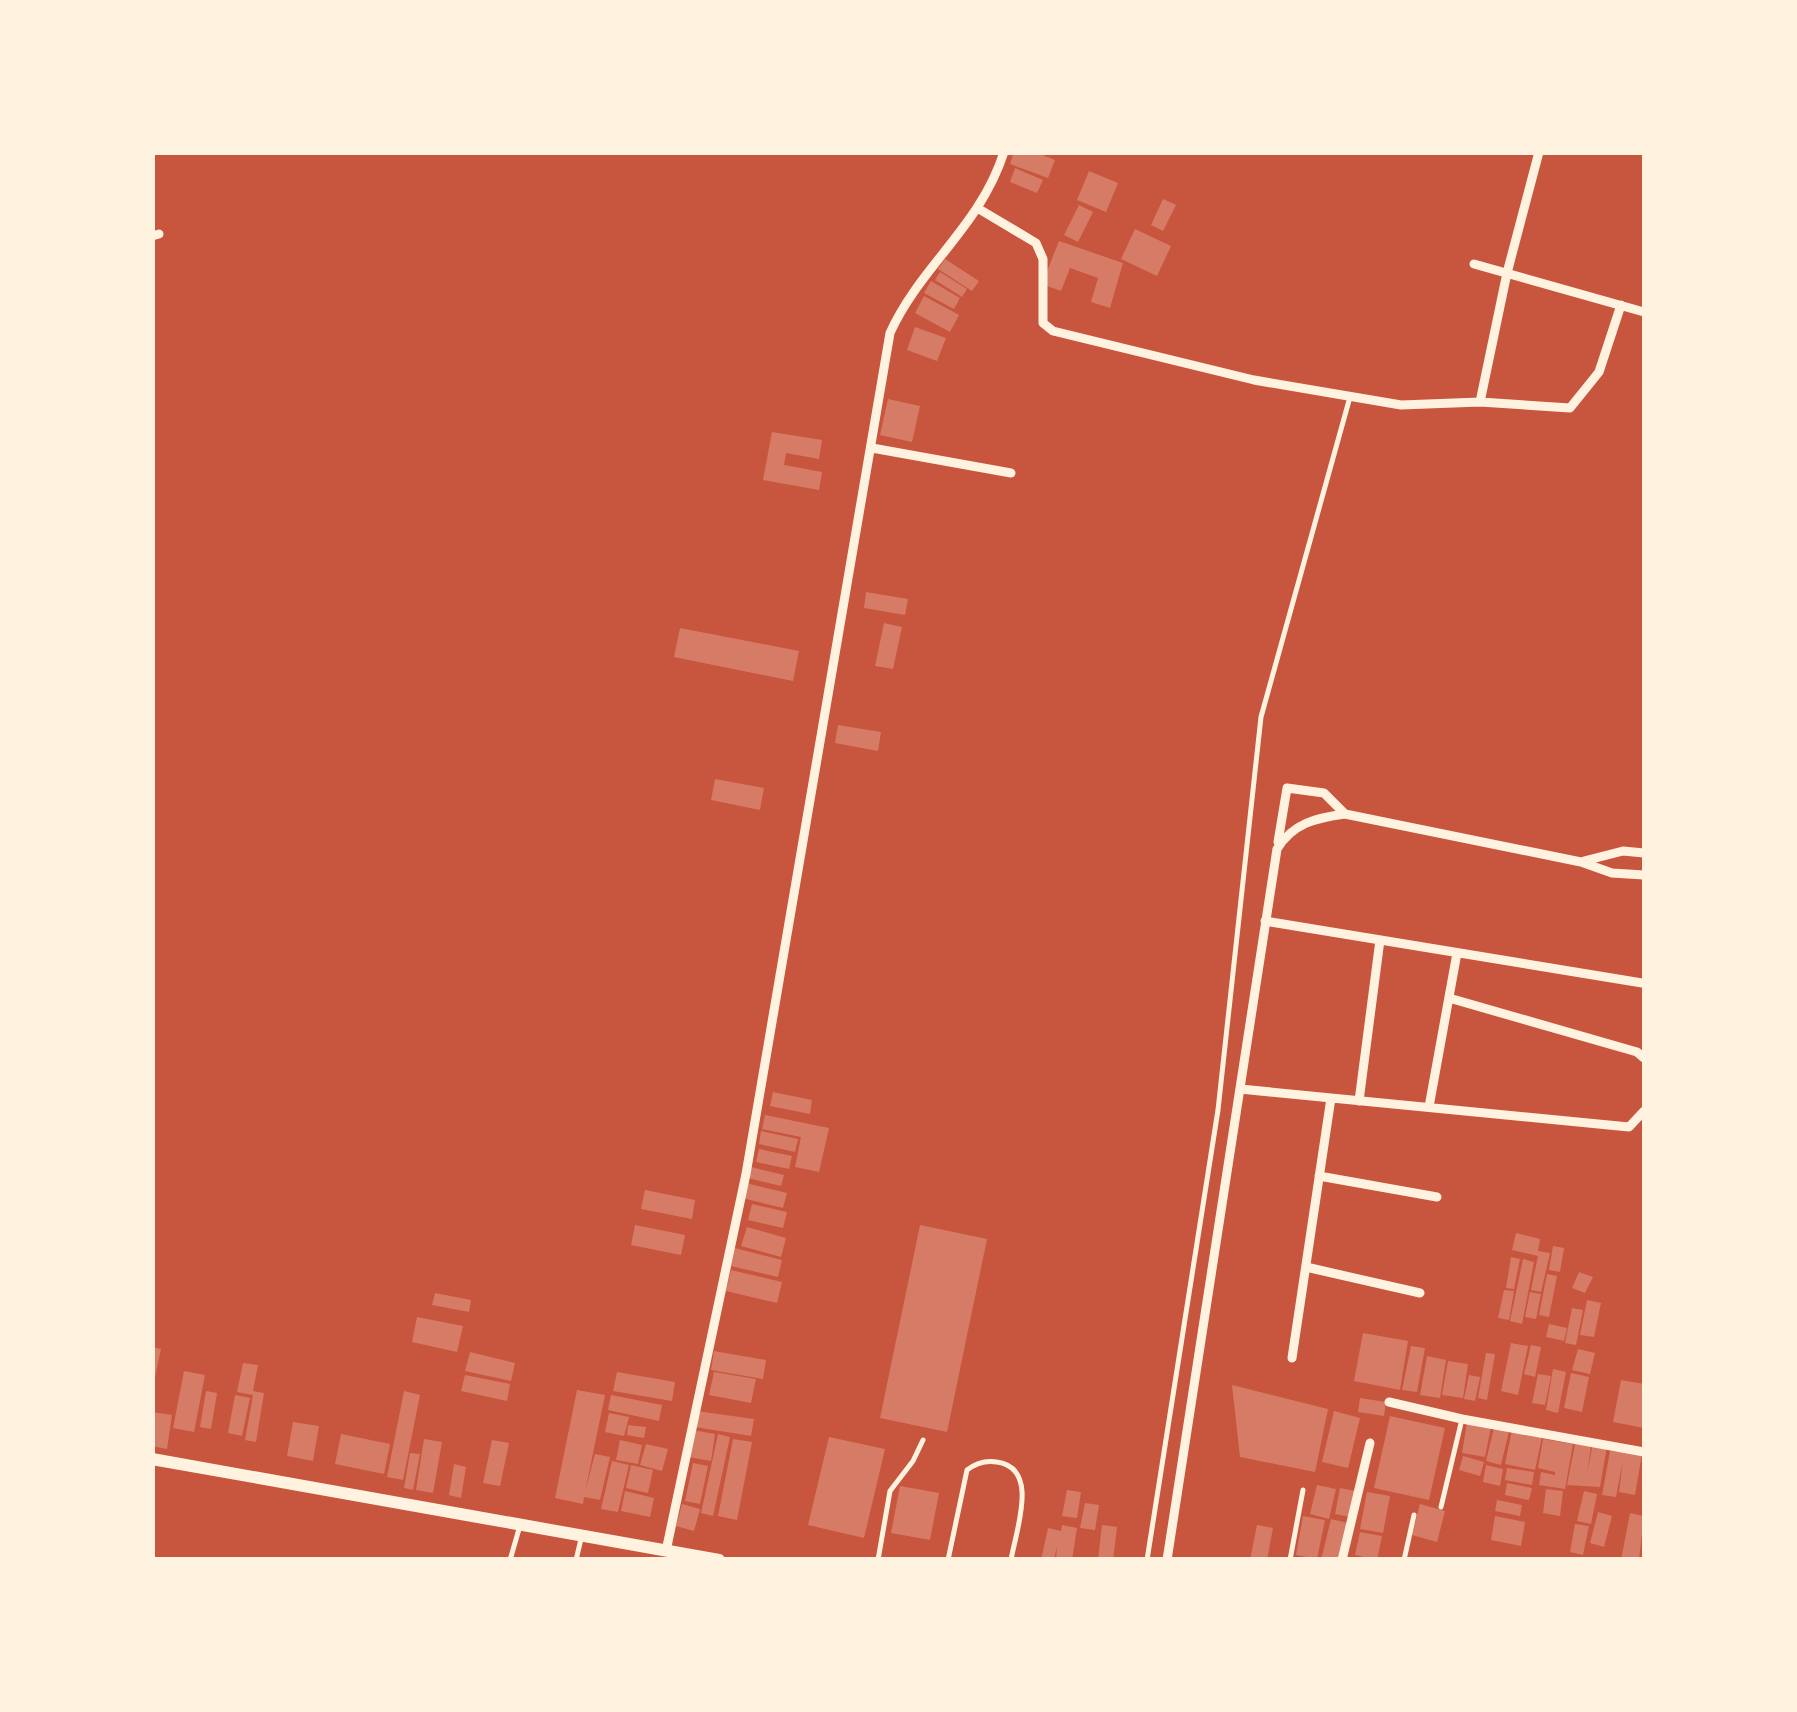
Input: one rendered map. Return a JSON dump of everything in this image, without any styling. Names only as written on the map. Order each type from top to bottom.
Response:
[{"type":"main road","points":[[152,1459],[718,1560]]},
{"type":"street","points":[[666,1550],[746,1174],[890,333],[914,290],[979,209],[1004,152]]},
{"type":"street","points":[[1480,402],[1538,152]]},
{"type":"street","points":[[979,209],[1036,244],[1042,259],[1043,323],[1052,331],[1254,380],[1401,405],[1480,402],[1570,408],[1599,372],[1622,305]]},
{"type":"street","points":[[1474,264],[1644,312]]},
{"type":"street","points":[[872,448],[1011,473]]},
{"type":"street","points":[[1167,1560],[1287,788],[1324,793],[1345,814]]},
{"type":"street","points":[[1276,849],[1286,834],[1314,819],[1345,814],[1581,862],[1612,873],[1644,875]]},
{"type":"street","points":[[1581,862],[1623,852],[1644,852]]},
{"type":"street","points":[[1266,921],[1642,984]]},
{"type":"street","points":[[1359,1101],[1380,940]]},
{"type":"street","points":[[1429,1108],[1457,952]]},
{"type":"street","points":[[1449,998],[1637,1052],[1644,1058]]},
{"type":"street","points":[[1240,1089],[1629,1127],[1644,1110]]},
{"type":"street","points":[[1292,1358],[1331,1098]]},
{"type":"street","points":[[1320,1176],[1436,1197]]},
{"type":"street","points":[[1306,1268],[1420,1294]]},
{"type":"street","points":[[1389,1402],[1644,1452]]},
{"type":"street","points":[[1342,1560],[1370,1443]]},
{"type":"lane","points":[[1147,1560],[1218,1110],[1262,717],[1350,396]]},
{"type":"lane","points":[[1441,1506],[1462,1419]]},
{"type":"lane","points":[[878,1560],[890,1491],[913,1461],[922,1440]]},
{"type":"lane","points":[[948,1560],[967,1470],[976,1462],[997,1462],[1014,1468],[1022,1476],[1012,1560]]},
{"type":"lane","points":[[1290,1560],[1303,1490]]},
{"type":"lane","points":[[1404,1560],[1414,1515]]},
{"type":"lane","points":[[510,1560],[520,1523]]},
{"type":"lane","points":[[576,1560],[581,1536]]},
{"type":"building","points":[[1014,152],[1035,152],[1055,160],[1048,178],[1010,164]]},
{"type":"building","points":[[1015,168],[1043,180],[1037,193],[1010,182]]},
{"type":"building","points":[[1089,171],[1118,183],[1106,212],[1077,200]]},
{"type":"building","points":[[1163,199],[1176,205],[1163,231],[1151,225]]},
{"type":"building","points":[[1079,205],[1093,212],[1078,242],[1064,235]]},
{"type":"building","points":[[1135,229],[1171,246],[1157,276],[1121,259]]},
{"type":"building","points":[[1059,241],[1123,263],[1110,308],[1091,302],[1098,278],[1070,268],[1061,291],[1042,284]]},
{"type":"building","points":[[945,259],[979,281],[972,291],[938,269]]},
{"type":"building","points":[[940,272],[967,289],[962,297],[935,280]]},
{"type":"building","points":[[931,281],[960,298],[954,309],[924,293]]},
{"type":"building","points":[[924,296],[959,315],[950,332],[915,313]]},
{"type":"building","points":[[915,327],[946,338],[937,361],[907,350]]},
{"type":"building","points":[[888,399],[920,406],[912,442],[880,435]]},
{"type":"building","points":[[772,432],[822,440],[819,459],[786,453],[784,465],[822,472],[819,490],[763,480]]},
{"type":"building","points":[[866,592],[908,599],[905,615],[864,608]]},
{"type":"building","points":[[884,623],[902,627],[893,669],[875,666]]},
{"type":"building","points":[[680,628],[799,651],[793,681],[674,657]]},
{"type":"building","points":[[838,725],[881,732],[878,751],[835,743]]},
{"type":"building","points":[[715,779],[764,788],[760,810],[711,800]]},
{"type":"building","points":[[773,1092],[812,1100],[810,1114],[770,1106]]},
{"type":"building","points":[[765,1115],[829,1128],[819,1172],[795,1167],[801,1137],[762,1129]]},
{"type":"building","points":[[761,1131],[798,1139],[795,1152],[759,1144]]},
{"type":"building","points":[[759,1149],[792,1156],[789,1169],[756,1162]]},
{"type":"building","points":[[751,1167],[784,1175],[781,1186],[748,1178]]},
{"type":"building","points":[[746,1183],[787,1193],[783,1208],[742,1198]]},
{"type":"building","points":[[645,1190],[695,1200],[692,1219],[641,1209]]},
{"type":"building","points":[[752,1204],[787,1212],[783,1228],[748,1220]]},
{"type":"building","points":[[635,1225],[685,1235],[681,1255],[631,1245]]},
{"type":"building","points":[[920,1225],[987,1239],[947,1432],[880,1418]]},
{"type":"building","points":[[747,1227],[786,1238],[781,1257],[741,1246]]},
{"type":"building","points":[[1516,1233],[1540,1239],[1538,1251],[1550,1253],[1541,1292],[1531,1290],[1538,1256],[1512,1250]]},
{"type":"building","points":[[1553,1246],[1564,1248],[1560,1272],[1549,1270]]},
{"type":"building","points":[[735,1248],[782,1260],[778,1277],[731,1266]]},
{"type":"building","points":[[1511,1257],[1520,1259],[1514,1289],[1506,1288]]},
{"type":"building","points":[[1523,1259],[1534,1262],[1522,1324],[1510,1321]]},
{"type":"building","points":[[731,1270],[782,1282],[777,1303],[726,1291]]},
{"type":"building","points":[[1579,1272],[1593,1277],[1585,1293],[1572,1288]]},
{"type":"building","points":[[1547,1274],[1557,1276],[1549,1317],[1539,1315]]},
{"type":"building","points":[[1504,1290],[1514,1291],[1509,1320],[1498,1318]]},
{"type":"building","points":[[1530,1292],[1541,1294],[1536,1319],[1525,1317]]},
{"type":"building","points":[[435,1293],[471,1300],[469,1312],[432,1305]]},
{"type":"building","points":[[1587,1300],[1601,1303],[1594,1337],[1580,1335]]},
{"type":"building","points":[[1572,1308],[1583,1310],[1576,1345],[1565,1343]]},
{"type":"building","points":[[417,1317],[463,1326],[457,1352],[412,1342]]},
{"type":"building","points":[[1549,1324],[1567,1328],[1564,1341],[1546,1337]]},
{"type":"building","points":[[1363,1333],[1408,1341],[1400,1390],[1354,1381]]},
{"type":"building","points":[[1511,1343],[1528,1346],[1518,1395],[1501,1391]]},
{"type":"building","points":[[1531,1345],[1541,1347],[1535,1377],[1524,1374]]},
{"type":"building","points":[[1411,1346],[1425,1348],[1417,1392],[1402,1390]]},
{"type":"building","points":[[152,1347],[161,1349],[154,1382],[152,1382]]},
{"type":"building","points":[[1578,1349],[1595,1353],[1590,1374],[1572,1370]]},
{"type":"building","points":[[714,1351],[766,1360],[763,1379],[711,1370]]},
{"type":"building","points":[[470,1352],[515,1363],[511,1381],[465,1371]]},
{"type":"building","points":[[1486,1353],[1495,1354],[1487,1400],[1478,1398]]},
{"type":"building","points":[[1427,1356],[1446,1360],[1440,1398],[1420,1395]]},
{"type":"building","points":[[1448,1361],[1468,1364],[1463,1398],[1442,1395]]},
{"type":"building","points":[[243,1363],[258,1365],[253,1391],[264,1393],[256,1442],[245,1440],[253,1395],[237,1392]]},
{"type":"building","points":[[1553,1369],[1566,1372],[1558,1413],[1546,1410]]},
{"type":"building","points":[[184,1371],[205,1375],[194,1432],[173,1428]]},
{"type":"building","points":[[617,1372],[675,1382],[672,1401],[613,1391]]},
{"type":"building","points":[[714,1372],[756,1379],[751,1403],[709,1395]]},
{"type":"building","points":[[1571,1373],[1589,1377],[1582,1412],[1564,1408]]},
{"type":"building","points":[[1538,1374],[1551,1376],[1545,1405],[1532,1403]]},
{"type":"building","points":[[465,1375],[510,1384],[507,1401],[461,1391]]},
{"type":"building","points":[[1469,1375],[1480,1377],[1475,1401],[1464,1399]]},
{"type":"building","points":[[1621,1380],[1644,1384],[1644,1428],[1613,1422]]},
{"type":"building","points":[[1232,1385],[1328,1409],[1315,1472],[1240,1457]]},
{"type":"building","points":[[577,1390],[605,1395],[585,1492],[595,1454],[610,1457],[600,1500],[584,1497],[583,1504],[555,1498]]},
{"type":"building","points":[[206,1391],[217,1393],[211,1429],[200,1427]]},
{"type":"building","points":[[404,1391],[420,1395],[403,1480],[387,1477]]},
{"type":"building","points":[[235,1395],[250,1398],[242,1436],[228,1433]]},
{"type":"building","points":[[611,1395],[662,1405],[659,1421],[608,1410]]},
{"type":"building","points":[[1360,1398],[1386,1402],[1384,1416],[1358,1412]]},
{"type":"building","points":[[697,1411],[754,1419],[751,1436],[695,1427]]},
{"type":"building","points":[[1334,1411],[1360,1418],[1348,1468],[1322,1462]]},
{"type":"building","points":[[152,1412],[172,1415],[167,1449],[152,1446]]},
{"type":"building","points":[[609,1413],[629,1417],[624,1436],[605,1432]]},
{"type":"building","points":[[1390,1416],[1445,1428],[1429,1500],[1374,1488]]},
{"type":"building","points":[[293,1422],[319,1426],[313,1461],[287,1456]]},
{"type":"building","points":[[1467,1423],[1491,1427],[1485,1457],[1462,1453]]},
{"type":"building","points":[[628,1425],[646,1427],[644,1438],[627,1435]]},
{"type":"building","points":[[1494,1428],[1509,1431],[1501,1465],[1486,1461]]},
{"type":"building","points":[[693,1430],[715,1434],[711,1461],[689,1457]]},
{"type":"building","points":[[1512,1430],[1542,1437],[1535,1470],[1505,1464]]},
{"type":"building","points":[[341,1434],[390,1444],[384,1474],[335,1464]]},
{"type":"building","points":[[718,1434],[730,1437],[713,1516],[701,1513]]},
{"type":"building","points":[[829,1437],[885,1449],[864,1538],[808,1525]]},
{"type":"building","points":[[424,1439],[442,1442],[433,1493],[416,1490]]},
{"type":"building","points":[[733,1439],[752,1442],[737,1520],[718,1516]]},
{"type":"building","points":[[1543,1439],[1573,1444],[1565,1489],[1539,1485],[1541,1472],[1555,1475],[1538,1468]]},
{"type":"building","points":[[492,1440],[509,1443],[500,1486],[483,1483]]},
{"type":"building","points":[[620,1440],[642,1445],[638,1464],[616,1460]]},
{"type":"building","points":[[1593,1443],[1607,1446],[1600,1487],[1567,1485],[1575,1444],[1591,1446],[1587,1475]]},
{"type":"building","points":[[646,1444],[668,1449],[662,1471],[640,1465]]},
{"type":"building","points":[[1610,1451],[1642,1454],[1635,1495],[1619,1492],[1623,1460],[1616,1497],[1602,1495]]},
{"type":"building","points":[[410,1453],[420,1454],[413,1490],[404,1488]]},
{"type":"building","points":[[1463,1456],[1484,1462],[1480,1476],[1459,1470]]},
{"type":"building","points":[[612,1461],[629,1465],[618,1512],[601,1509]]},
{"type":"building","points":[[693,1463],[708,1466],[700,1504],[685,1501]]},
{"type":"building","points":[[454,1464],[466,1467],[461,1498],[449,1495]]},
{"type":"building","points":[[631,1465],[653,1470],[648,1493],[626,1488]]},
{"type":"building","points":[[1486,1465],[1503,1469],[1500,1486],[1483,1482]]},
{"type":"building","points":[[1507,1468],[1534,1472],[1532,1485],[1505,1480]]},
{"type":"building","points":[[1507,1483],[1532,1488],[1529,1500],[1505,1495]]},
{"type":"building","points":[[1317,1485],[1336,1489],[1329,1519],[1310,1514]]},
{"type":"building","points":[[900,1486],[939,1493],[930,1540],[891,1533]]},
{"type":"building","points":[[1340,1488],[1355,1491],[1350,1517],[1335,1514]]},
{"type":"building","points":[[1546,1489],[1563,1491],[1560,1516],[1543,1513]]},
{"type":"building","points":[[1067,1490],[1081,1492],[1077,1518],[1062,1516]]},
{"type":"building","points":[[625,1491],[654,1498],[650,1517],[621,1511]]},
{"type":"building","points":[[1584,1491],[1597,1494],[1591,1524],[1577,1521]]},
{"type":"building","points":[[1367,1492],[1390,1496],[1383,1533],[1360,1529]]},
{"type":"building","points":[[1497,1500],[1522,1505],[1520,1516],[1495,1511]]},
{"type":"building","points":[[1085,1503],[1099,1505],[1095,1530],[1080,1528]]},
{"type":"building","points":[[682,1504],[700,1509],[694,1531],[676,1526]]},
{"type":"building","points":[[1420,1504],[1445,1511],[1437,1542],[1412,1535]]},
{"type":"building","points":[[1598,1512],[1612,1516],[1604,1547],[1590,1543]]},
{"type":"building","points":[[1630,1513],[1644,1516],[1639,1560],[1621,1560]]},
{"type":"building","points":[[1303,1516],[1325,1520],[1317,1559],[1296,1555]]},
{"type":"building","points":[[1495,1516],[1525,1522],[1521,1546],[1491,1540]]},
{"type":"building","points":[[1331,1519],[1348,1523],[1340,1560],[1321,1560]]},
{"type":"building","points":[[1575,1524],[1589,1526],[1583,1555],[1570,1552]]},
{"type":"building","points":[[1062,1525],[1077,1528],[1072,1560],[1056,1560],[1057,1546],[1054,1560],[1041,1560],[1048,1528],[1061,1531]]},
{"type":"building","points":[[1102,1525],[1117,1527],[1113,1560],[1098,1559]]},
{"type":"building","points":[[1257,1525],[1273,1528],[1267,1560],[1250,1560]]},
{"type":"building","points":[[1360,1532],[1382,1536],[1377,1560],[1355,1555]]}]
